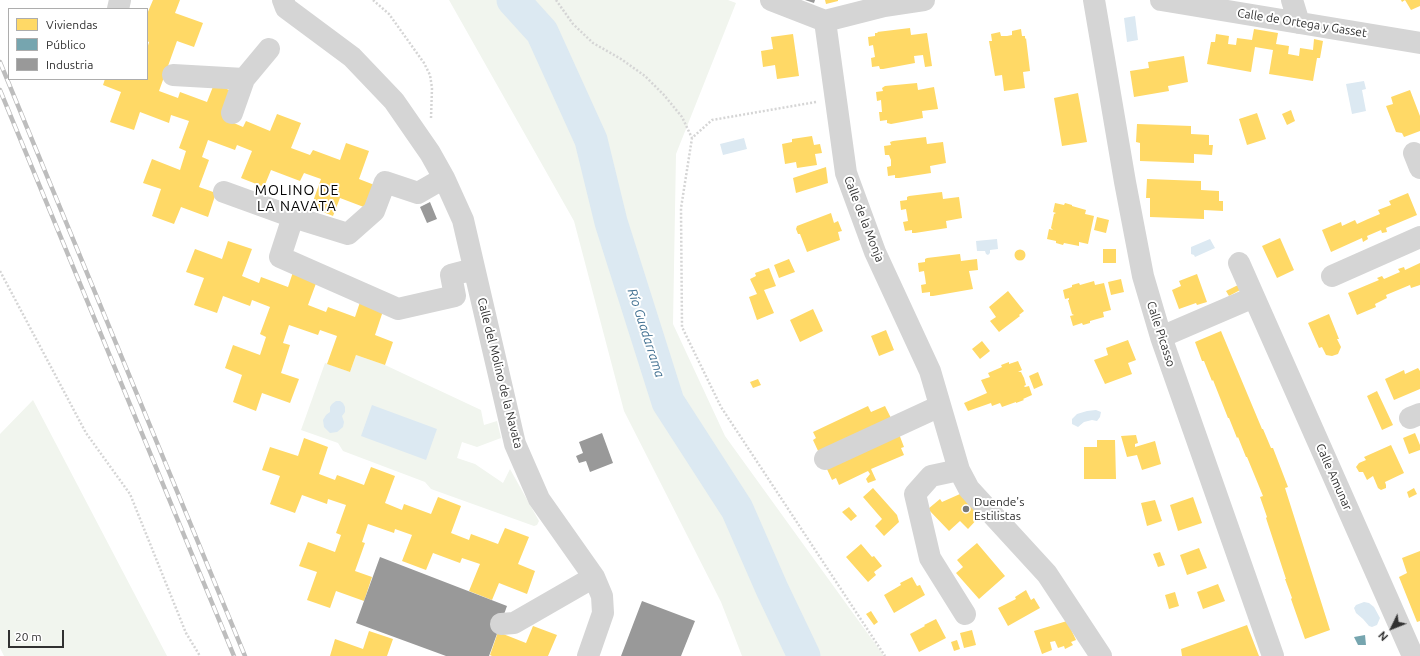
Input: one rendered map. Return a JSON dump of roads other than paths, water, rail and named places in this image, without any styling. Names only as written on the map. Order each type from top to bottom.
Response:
[{"type":"street","name":"Calle del Molino de la Navata","points":[[283,0],[286,8],[352,57],[394,101],[430,153],[444,178],[463,220],[515,444],[539,499],[594,577],[602,596],[603,613],[588,656]]},
{"type":"street","points":[[771,0],[825,21],[884,6],[924,0]]},
{"type":"street","name":"Calle Picasso","points":[[1094,0],[1124,182],[1143,276],[1161,336],[1273,656]]},
{"type":"street","name":"Calle de Ortega y Gasset","points":[[1161,0],[1420,43]]},
{"type":"street","points":[[1292,0],[1299,23]]},
{"type":"street","name":"Calle de la Monja","points":[[825,21],[846,173],[875,252],[930,370],[960,470],[969,489],[1047,574],[1101,656]]},
{"type":"street","points":[[232,113],[244,79],[269,49]]},
{"type":"street","points":[[173,76],[244,79]]},
{"type":"street","points":[[224,192],[293,218],[348,234],[374,211],[385,182],[418,193],[444,178]]},
{"type":"street","points":[[293,218],[280,258],[398,309],[455,296],[451,275],[474,269]]},
{"type":"street","points":[[1332,276],[1420,237]]},
{"type":"street","name":"Calle Amunar","points":[[1239,263],[1413,656]]},
{"type":"street","points":[[1161,336],[1254,297]]},
{"type":"street","points":[[825,459],[940,406]]},
{"type":"street","points":[[960,470],[931,476],[915,494],[930,558],[965,614]]},
{"type":"street","points":[[501,624],[514,623],[594,577]]},
{"type":"waterway","name":"Río Guadarrama","points":[[513,0],[542,32],[591,140],[611,222],[668,402],[737,509],[772,589],[804,656]]},
{"type":"railway","points":[[0,62],[245,656]]},
{"type":"railway","points":[[0,90],[234,656]]},
{"type":"place","name":"Duende's Estilistas","points":[[966,509]]},
{"type":"district","name":"MOLINO DE LA NAVATA","points":[[297,198]]}]
